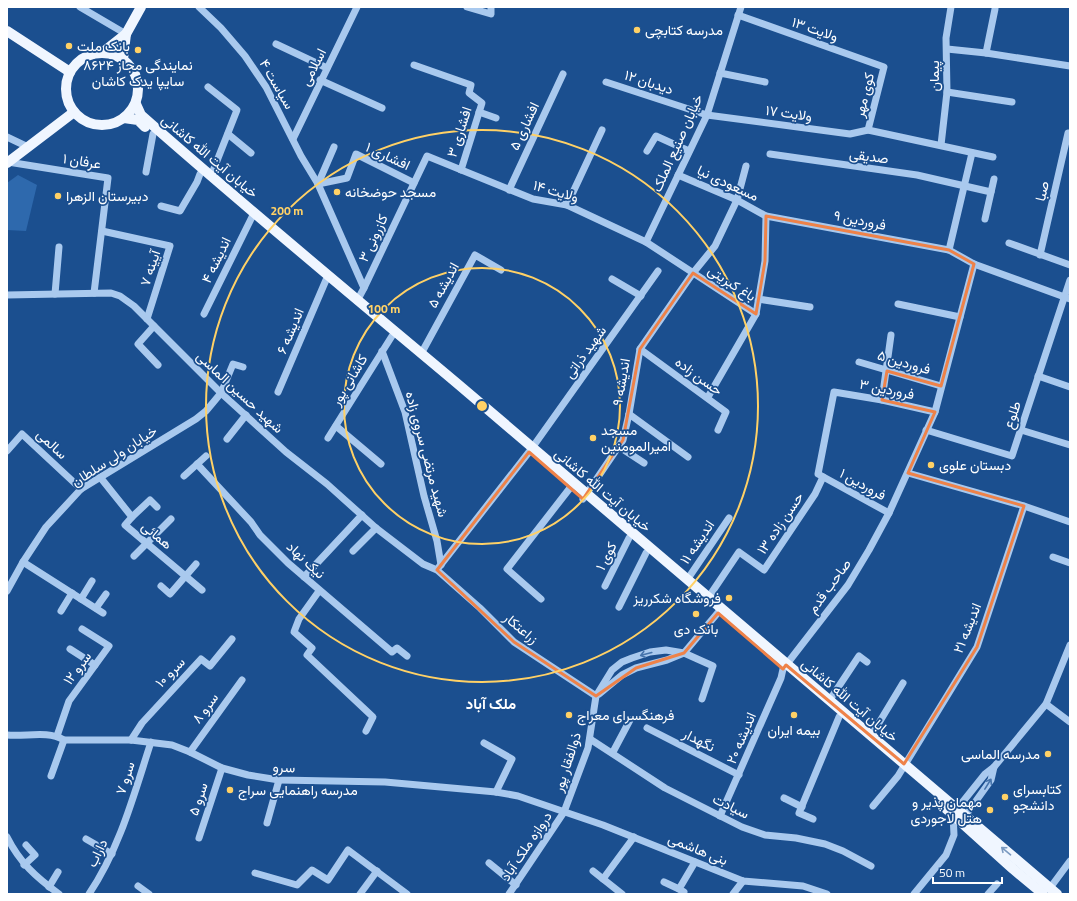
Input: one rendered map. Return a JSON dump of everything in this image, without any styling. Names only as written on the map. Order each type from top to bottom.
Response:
[{"type":"main road","points":[[123,59],[126,34],[141,7]]},
{"type":"main road","points":[[7,31],[70,72]]},
{"type":"main road","points":[[102,53],[126,34]]},
{"type":"main road","points":[[102,53],[117,56],[129,64],[135,73],[138,83],[138,94],[136,104],[124,118],[112,124],[102,126],[91,124],[74,112],[67,96],[67,80],[70,72],[76,64],[92,54],[102,53]]},
{"type":"main road","name":"خیابان آیت الله کاشانی","points":[[136,104],[141,115],[356,301],[421,354],[530,450],[570,488],[584,496],[646,553],[720,611],[840,717],[955,811],[1013,869],[1050,892]]},
{"type":"main road","points":[[8,162],[74,112]]},
{"type":"main road","name":"خیابان آیت الله کاشانی","points":[[124,118],[138,120],[392,336],[687,580],[708,598],[720,611]]},
{"type":"main road","name":"خیابان آیت الله کاشانی","points":[[784,667],[830,701],[871,736],[903,767]]},
{"type":"street","points":[[80,7],[126,34]]},
{"type":"street","name":"سیاست ۴","points":[[199,7],[221,28],[245,56],[266,87],[301,156],[318,184],[364,288]]},
{"type":"street","name":"اسلامی","points":[[292,138],[357,7]]},
{"type":"street","points":[[467,7],[491,11]]},
{"type":"street","name":"خیابان صنیع الملک","points":[[646,242],[707,115],[740,7]]},
{"type":"street","name":"پیمان","points":[[941,145],[947,92],[946,38],[951,7]]},
{"type":"street","points":[[986,53],[995,9]]},
{"type":"street","name":"ولایت ۱۳","points":[[738,15],[884,67]]},
{"type":"street","points":[[276,44],[327,68]]},
{"type":"street","points":[[947,49],[986,53],[1070,66]]},
{"type":"street","name":"افشاری ۳","points":[[414,65],[471,85],[469,93],[482,103],[461,170]]},
{"type":"street","name":"کوی مهر","points":[[868,130],[884,67]]},
{"type":"street","points":[[720,73],[765,82]]},
{"type":"street","name":"افشاری ۵","points":[[510,190],[563,74]]},
{"type":"street","points":[[320,80],[382,108]]},
{"type":"street","name":"دیدبان ۱۲","points":[[606,82],[707,115]]},
{"type":"street","points":[[208,87],[237,110],[211,176]]},
{"type":"street","points":[[947,92],[1012,102]]},
{"type":"street","points":[[480,112],[496,118]]},
{"type":"street","name":"ولایت ۱۷","points":[[707,115],[850,134],[868,130]]},
{"type":"street","points":[[567,205],[602,130]]},
{"type":"street","points":[[868,130],[994,157]]},
{"type":"street","name":"صبا","points":[[1040,255],[1069,133]]},
{"type":"street","points":[[146,172],[153,134]]},
{"type":"street","points":[[228,134],[251,153]]},
{"type":"street","points":[[647,151],[656,136],[689,151]]},
{"type":"street","points":[[7,137],[28,147]]},
{"type":"street","points":[[318,184],[334,147]]},
{"type":"street","points":[[949,250],[972,153]]},
{"type":"street","name":"افشاری ۱","points":[[318,184],[347,178],[356,154],[414,183]]},
{"type":"street","name":"صدیقی","points":[[770,154],[917,176],[964,187]]},
{"type":"street","name":"ولایت ۱۴","points":[[427,156],[533,199],[567,205],[646,242],[693,273]]},
{"type":"street","name":"کازرونی ۳","points":[[356,301],[364,288],[427,156]]},
{"type":"street","name":"عرفان ۱","points":[[8,162],[108,178],[94,293]]},
{"type":"street","name":"اندیشه ۹","points":[[584,496],[623,440],[640,349],[693,273],[714,246],[737,200],[746,166]]},
{"type":"street","points":[[161,206],[180,211],[200,174]]},
{"type":"street","name":"مسعودی نیا","points":[[678,175],[737,200],[766,216]]},
{"type":"street","points":[[985,219],[994,179]]},
{"type":"street","points":[[964,187],[991,192]]},
{"type":"street","points":[[708,397],[756,314],[765,261],[766,216]]},
{"type":"street","name":"فروردین ۹","points":[[766,216],[949,250],[974,264],[1068,298]]},
{"type":"street","name":"اندیشه ۴","points":[[204,314],[252,217]]},
{"type":"street","name":"آیینه ۷","points":[[102,231],[170,246],[147,319]]},
{"type":"street","points":[[1009,244],[1070,265]]},
{"type":"street","points":[[54,294],[59,247]]},
{"type":"street","name":"اندیشه ۵","points":[[421,354],[474,255],[500,270]]},
{"type":"street","name":"صاحب قدم","points":[[784,667],[848,585],[889,513],[935,412],[974,264]]},
{"type":"street","name":"شهید ذراتی","points":[[439,567],[530,450],[658,271]]},
{"type":"street","name":"باغ کبریتی","points":[[693,273],[756,314]]},
{"type":"street","points":[[612,279],[641,296]]},
{"type":"street","name":"اندیشه ۶","points":[[278,392],[326,280]]},
{"type":"street","name":"طلوع","points":[[926,430],[1012,456],[1038,376],[1068,298],[1070,280]]},
{"type":"street","name":"شهید حسین الماسی","points":[[7,295],[111,293],[120,296],[134,306],[221,393],[286,452],[322,480],[376,528],[423,564],[439,567]]},
{"type":"street","points":[[758,300],[810,307]]},
{"type":"street","points":[[898,304],[960,317]]},
{"type":"street","points":[[154,326],[138,344],[158,365]]},
{"type":"street","points":[[882,400],[892,335]]},
{"type":"street","name":"کاشانی پور","points":[[328,438],[392,336]]},
{"type":"street","name":"حسن زاده","points":[[640,349],[708,397],[726,412],[718,430]]},
{"type":"street","name":"شهید مرتضی سروی زاده","points":[[382,351],[405,412],[424,496],[438,541],[439,567]]},
{"type":"street","name":"فروردین ۵","points":[[859,362],[942,386]]},
{"type":"street","name":"خیابان ولی سلطان","points":[[7,591],[23,562],[46,527],[81,489],[196,419],[221,393],[233,364],[243,367]]},
{"type":"street","points":[[1038,376],[1070,387]]},
{"type":"street","name":"فروردین ۳","points":[[823,477],[818,474],[834,392],[882,400],[935,412]]},
{"type":"street","points":[[629,414],[688,457]]},
{"type":"street","points":[[227,439],[246,415]]},
{"type":"street","points":[[336,426],[381,464]]},
{"type":"street","points":[[1021,430],[1070,445]]},
{"type":"street","name":"سالمی","points":[[7,451],[22,434],[81,489]]},
{"type":"street","points":[[618,446],[644,463]]},
{"type":"street","points":[[184,476],[206,456]]},
{"type":"street","name":"نیک نهاد","points":[[198,464],[251,522],[260,535],[288,563],[392,652],[397,648],[407,656]]},
{"type":"street","points":[[908,472],[1024,506],[1070,522]]},
{"type":"street","name":"همائی","points":[[100,477],[132,517],[125,525],[202,590]]},
{"type":"street","name":"فروردین ۱","points":[[823,477],[889,513]]},
{"type":"street","name":"حسن زاده ۱۳","points":[[708,598],[739,552],[764,570],[815,494],[823,477]]},
{"type":"street","points":[[541,599],[507,569],[570,488]]},
{"type":"street","points":[[132,517],[150,500],[157,507]]},
{"type":"street","name":"اندیشه ۲۱","points":[[873,806],[898,776],[976,647],[1024,506]]},
{"type":"street","points":[[304,577],[362,515]]},
{"type":"street","name":"اندیشه ۱۱","points":[[687,580],[729,518]]},
{"type":"street","points":[[134,556],[171,519]]},
{"type":"street","points":[[353,551],[376,528]]},
{"type":"street","name":"کوی ۱","points":[[605,586],[629,538]]},
{"type":"street","points":[[619,607],[646,553]]},
{"type":"street","points":[[1053,557],[1070,562]]},
{"type":"street","points":[[23,562],[99,610],[106,594]]},
{"type":"street","points":[[161,586],[170,594],[196,564]]},
{"type":"street","name":"زراعتکار","points":[[439,567],[514,642],[596,696]]},
{"type":"street","points":[[81,599],[92,581]]},
{"type":"street","points":[[320,591],[299,620],[294,632],[312,648],[307,655],[373,717],[366,731]]},
{"type":"street","points":[[61,611],[72,593]]},
{"type":"street","points":[[596,696],[622,675],[636,668],[667,660],[684,653],[720,611]]},
{"type":"street","name":"سرو ۱۲","points":[[56,736],[69,701],[109,646],[82,629]]},
{"type":"street","name":"سرو ۱۰","points":[[131,740],[146,717],[201,659],[210,666],[232,639]]},
{"type":"street","points":[[914,894],[946,855],[954,835],[955,811],[985,774],[994,767],[1046,704],[1070,645]]},
{"type":"street","points":[[70,649],[95,665]]},
{"type":"street","name":"ذوالفقار پور","points":[[564,812],[590,739],[596,696],[612,670],[622,662],[650,652],[666,650],[684,653],[713,666],[702,699]]},
{"type":"street","points":[[830,701],[859,656],[868,662]]},
{"type":"street","name":"اندیشه ۲۰","points":[[720,816],[739,776],[781,678],[784,667]]},
{"type":"street","name":"سرو ۸","points":[[190,752],[242,680]]},
{"type":"street","points":[[871,736],[903,683]]},
{"type":"street","points":[[1046,704],[1070,722]]},
{"type":"street","points":[[801,810],[840,717]]},
{"type":"street","points":[[613,752],[630,720]]},
{"type":"street","name":"نگهدار","points":[[648,728],[739,776]]},
{"type":"street","name":"سرو","points":[[7,735],[56,736],[64,740],[131,740],[151,742],[172,745],[222,768],[248,775],[278,780],[385,782],[496,792],[518,796],[564,812]]},
{"type":"street","name":"سیادت","points":[[590,739],[613,752],[666,788],[742,827],[765,835],[810,840],[825,844],[843,851],[871,866]]},
{"type":"street","points":[[51,776],[64,740]]},
{"type":"street","name":"سرو ۷","points":[[125,822],[151,742]]},
{"type":"street","points":[[484,743],[512,759],[496,792]]},
{"type":"street","points":[[963,818],[991,780],[994,767]]},
{"type":"street","name":"سرو ۵","points":[[199,838],[222,768]]},
{"type":"street","points":[[268,823],[278,780]]},
{"type":"street","points":[[784,798],[813,819]]},
{"type":"street","name":"بنی هاشمی","points":[[564,812],[634,837],[744,881],[803,886],[827,894]]},
{"type":"street","name":"دروازه ملک آباد","points":[[509,894],[564,812]]},
{"type":"street","name":"داراب","points":[[89,894],[97,883],[112,854],[125,822]]},
{"type":"street","points":[[7,837],[14,851],[24,865],[59,894]]},
{"type":"street","points":[[603,879],[634,837]]},
{"type":"street","points":[[86,839],[112,854]]},
{"type":"street","points":[[24,865],[35,855],[26,845]]},
{"type":"street","points":[[255,873],[297,885],[312,870],[328,880],[348,850],[407,894]]},
{"type":"street","points":[[1050,892],[1070,861]]},
{"type":"street","points":[[664,882],[681,892],[695,862]]},
{"type":"street","points":[[489,863],[516,885]]},
{"type":"street","points":[[593,870],[622,894]]},
{"type":"street","points":[[360,894],[376,871]]},
{"type":"street","points":[[49,887],[58,872]]},
{"type":"street","points":[[733,894],[744,881]]},
{"type":"street","points":[[988,894],[997,884]]},
{"type":"street","points":[[138,886],[146,893]]},
{"type":"highlighted area","points":[[766,216],[949,250],[974,264],[941,386],[887,371],[882,400],[935,412],[908,473],[1024,506],[977,647],[904,764],[786,665],[783,669],[718,613],[684,653],[636,668],[596,696],[514,642],[437,570],[529,452],[583,499],[623,440],[640,349],[693,273],[756,314],[765,261]]},
{"type":"shaded area","points":[[18,175],[37,185],[26,231],[7,230],[7,183]]},
{"type":"place","name":"مدرسه کتابچی","points":[[637,30]]},
{"type":"place","name":"بانک ملت","points":[[69,46]]},
{"type":"place","name":"نمایندگی مجاز ۸۶۲۴ سایپا یدک کاشان","points":[[138,50]]},
{"type":"place","name":"مسجد حوضخانه","points":[[337,192]]},
{"type":"place","name":"دبیرستان الزهرا","points":[[58,196]]},
{"type":"place","name":"مسجد امیرالمومنین","points":[[593,438]]},
{"type":"place","name":"دبستان علوی","points":[[931,465]]},
{"type":"place","name":"فروشگاه شکرریز","points":[[729,598]]},
{"type":"place","name":"بانک دی","points":[[696,614]]},
{"type":"place","name":"فرهنگسرای معراج","points":[[569,715]]},
{"type":"place","name":"بیمه ایران","points":[[794,715]]},
{"type":"place","name":"مدرسه الماسی","points":[[1048,754]]},
{"type":"place","name":"مدرسه راهنمایی سراج","points":[[230,790]]},
{"type":"place","name":"کتابسرای دانشجو","points":[[1005,797]]},
{"type":"place","name":"مهمان پذیر و هتل لاجوردی","points":[[990,810]]},
{"type":"district","name":"ملک آباد","points":[[491,704]]}]
